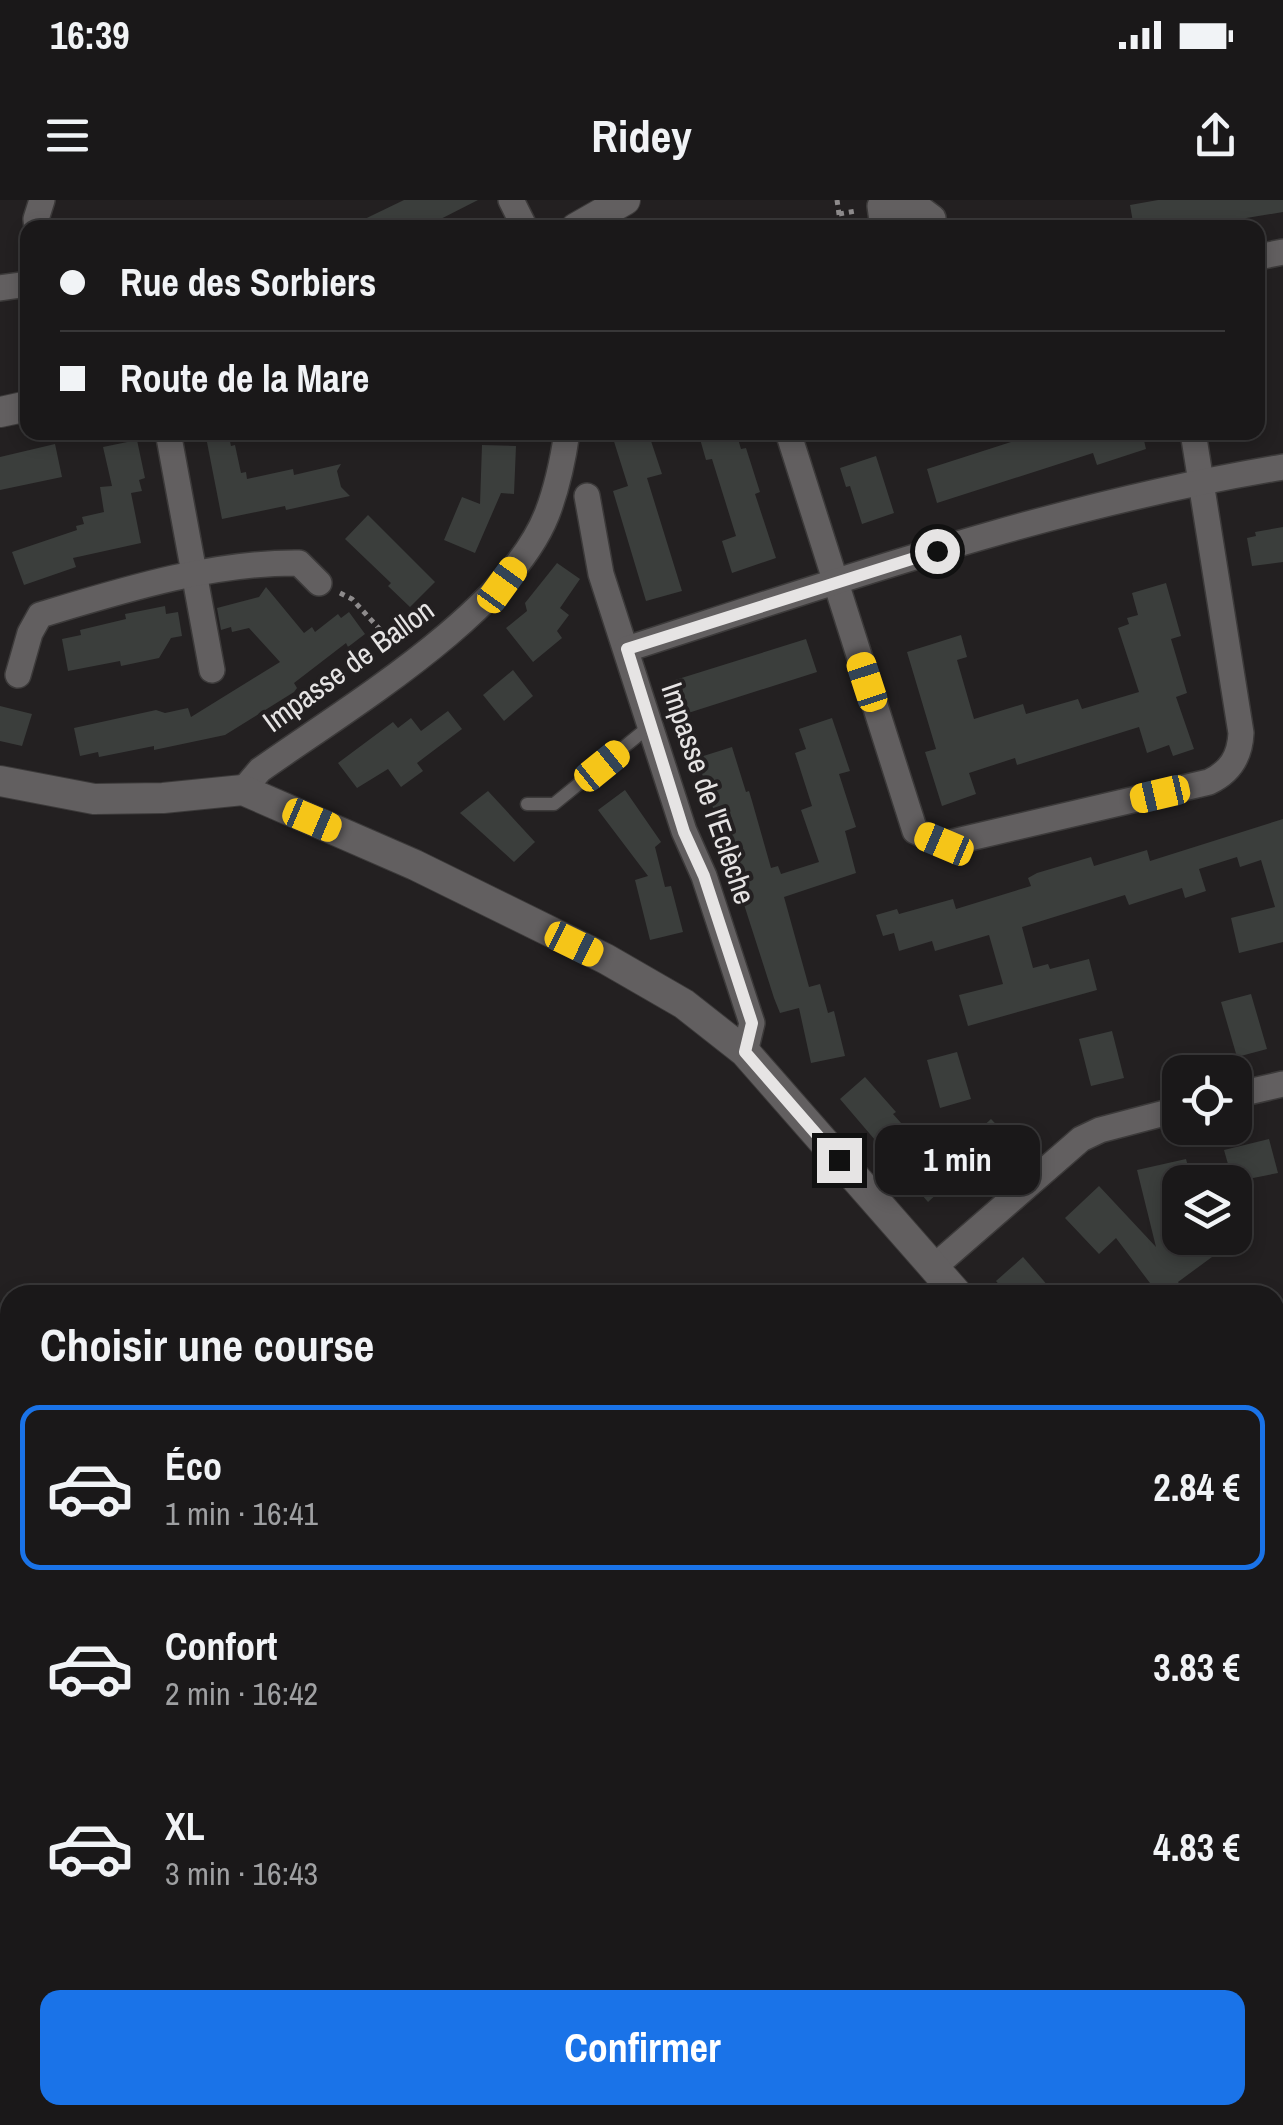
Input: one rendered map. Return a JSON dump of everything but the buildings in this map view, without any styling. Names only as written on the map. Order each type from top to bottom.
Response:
[{"type":"street","points":[[590,220],[625,200]]},
{"type":"street","points":[[882,220],[880,206],[917,206],[932,220]]},
{"type":"street","points":[[169,440],[212,670]]},
{"type":"street","name":"Impasse de Ballon","points":[[243,790],[260,770],[410,663],[502,585],[546,516],[566,440]]},
{"type":"street","points":[[790,440],[915,832],[944,844],[1208,782],[1221,776],[1236,759],[1242,733],[1195,440]]},
{"type":"street","points":[[627,649],[1014,527],[1201,480],[1283,467]]},
{"type":"street","name":"Impasse de l'Eclèche","points":[[588,496],[601,574],[684,832],[704,876],[752,1023],[745,1052]]},
{"type":"street","points":[[18,675],[30,632],[40,615],[101,596],[260,562],[299,562],[319,583]]},
{"type":"street","points":[[0,781],[94,799],[163,798],[243,790],[415,865],[606,960],[684,1004],[745,1052],[949,1285]]},
{"type":"street","points":[[1252,1091],[1283,1084]]},
{"type":"street","points":[[934,1267],[1080,1139],[1162,1114]]},
{"type":"lane","points":[[527,804],[554,804],[651,725]]},
{"type":"path","points":[[319,583],[352,599],[410,663]]},
{"type":"route","points":[[839,1160],[745,1052],[752,1023],[704,876],[684,832],[627,649],[937,551]]}]
